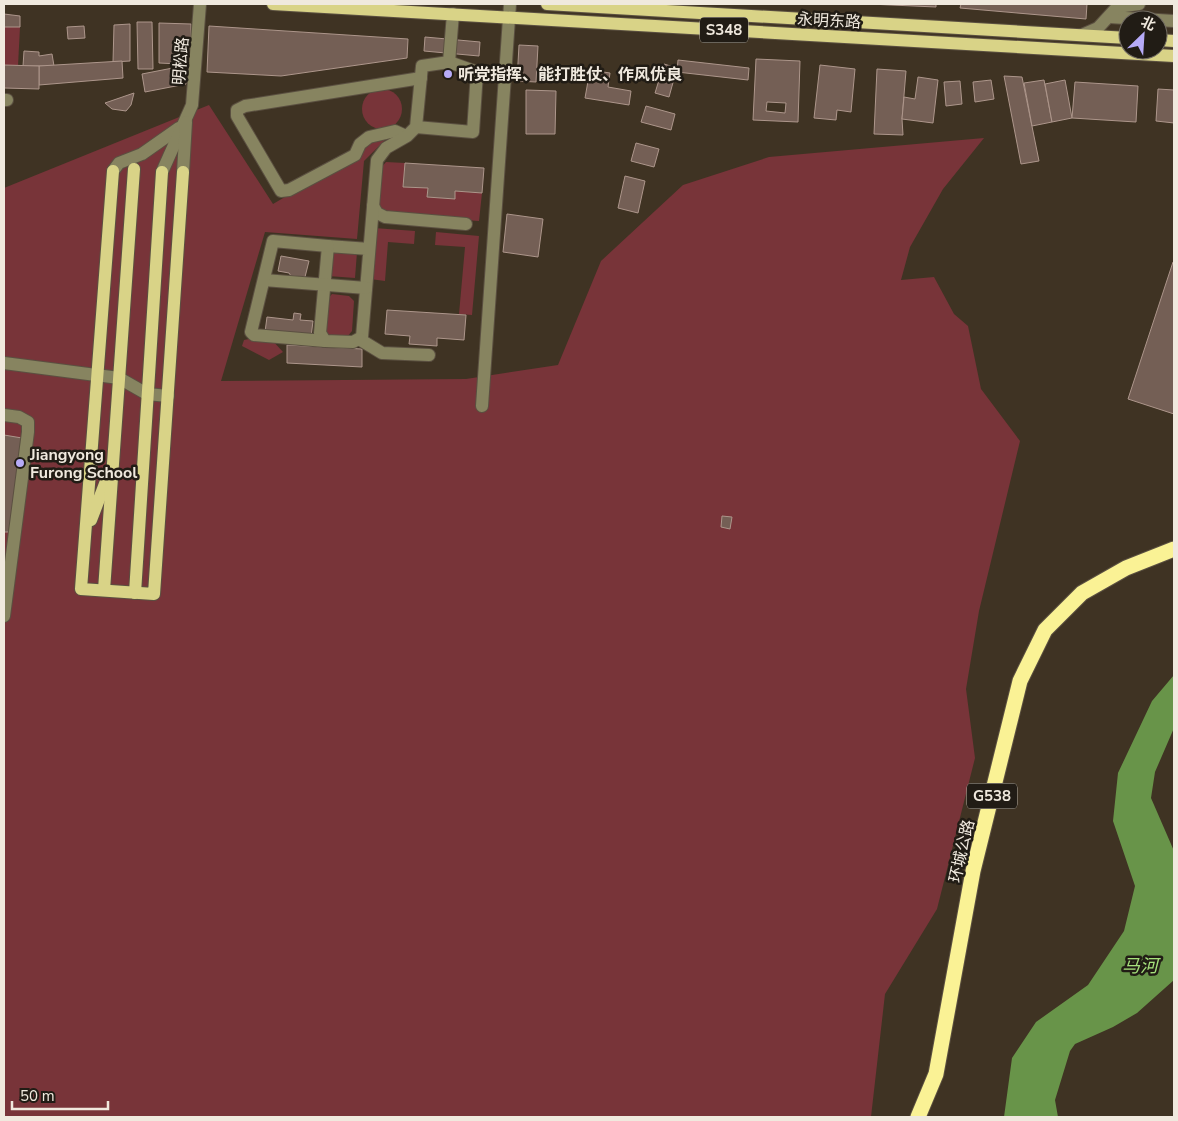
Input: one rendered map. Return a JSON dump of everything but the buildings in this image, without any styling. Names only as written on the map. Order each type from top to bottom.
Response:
[{"type":"highway","name":"环城公路","points":[[918,1117],[936,1074],[973,871],[1020,681],[1045,630],[1082,593],[1126,568],[1174,550]]},
{"type":"main road","name":"永明东路","points":[[273,4],[1174,56]]},
{"type":"main road","name":"永明东路","points":[[547,4],[1118,37]]},
{"type":"main road","points":[[104,590],[134,169]]},
{"type":"main road","points":[[113,171],[81,589],[154,594],[183,172]]},
{"type":"main road","points":[[135,593],[162,172]]},
{"type":"main road","points":[[109,225],[131,214]]},
{"type":"main road","points":[[85,535],[113,462]]},
{"type":"main road","points":[[136,577],[142,553],[160,515]]},
{"type":"street","name":"明松路","points":[[162,172],[192,105],[200,4]]},
{"type":"street","points":[[482,406],[510,4]]},
{"type":"street","points":[[1082,35],[1098,28],[1118,5],[1139,4]]},
{"type":"street","points":[[449,62],[454,14]]},
{"type":"street","points":[[1109,17],[1174,21]]},
{"type":"street","points":[[369,249],[273,241],[251,332],[254,335],[325,341],[353,342],[362,337],[377,160],[386,148],[406,136],[416,127],[422,66],[449,62],[477,72],[473,132],[416,127]]},
{"type":"street","points":[[406,136],[395,131],[369,137],[360,144],[355,155],[289,190],[281,191],[237,116],[237,110],[245,106],[421,78]]},
{"type":"street","name":"明松路","points":[[183,172],[185,123]]},
{"type":"street","points":[[134,169],[138,160],[147,151],[185,123]]},
{"type":"street","points":[[113,171],[120,163],[147,151]]},
{"type":"street","points":[[373,206],[376,213],[385,218],[466,224]]},
{"type":"street","points":[[325,341],[320,333],[328,246]]},
{"type":"street","points":[[264,280],[366,288]]},
{"type":"street","points":[[358,339],[382,353],[428,355]]},
{"type":"street","points":[[4,363],[119,378],[148,394],[168,396]]},
{"type":"street","points":[[4,415],[19,417],[28,422],[4,616]]},
{"type":"shaded area","points":[[4,27],[20,27],[18,66],[4,65]]},
{"type":"shaded area","points":[[382,89],[396,95],[402,109],[396,123],[382,129],[368,123],[362,109],[368,95]]},
{"type":"shaded area","points":[[209,105],[273,204],[341,164],[360,144],[389,136],[364,161],[357,239],[265,232],[221,381],[466,379],[558,365],[601,261],[683,185],[769,157],[984,138],[943,189],[910,247],[901,280],[934,277],[954,314],[968,326],[981,389],[1020,441],[979,611],[966,689],[975,758],[937,909],[885,994],[871,1117],[4,1117],[4,188]]},
{"type":"shaded area","points":[[386,162],[405,163],[403,187],[428,188],[427,197],[454,199],[455,191],[482,193],[479,221],[392,215],[375,206],[380,169]]},
{"type":"shaded area","points":[[374,228],[415,231],[414,244],[388,242],[385,281],[370,279]]},
{"type":"shaded area","points":[[436,232],[479,236],[472,315],[459,314],[465,247],[435,245]]},
{"type":"shaded area","points":[[330,250],[357,252],[355,278],[328,276]]},
{"type":"shaded area","points":[[332,294],[349,296],[354,301],[352,331],[347,337],[329,336],[324,330],[326,301]]},
{"type":"shaded area","points":[[259,337],[272,340],[283,352],[269,360],[242,346],[244,340]]},
{"type":"water","name":"马河","points":[[1174,675],[1174,728],[1155,772],[1151,798],[1174,851],[1174,980],[1137,1013],[1113,1027],[1075,1044],[1070,1051],[1055,1100],[1058,1117],[1004,1117],[1012,1058],[1036,1022],[1088,985],[1124,931],[1135,886],[1113,821],[1118,773],[1152,701]]},
{"type":"place","name":"听党指挥、能打胜仗、作风优良","points":[[448,74]]},
{"type":"place","name":"Jiangyong Furong School","points":[[20,463]]}]
